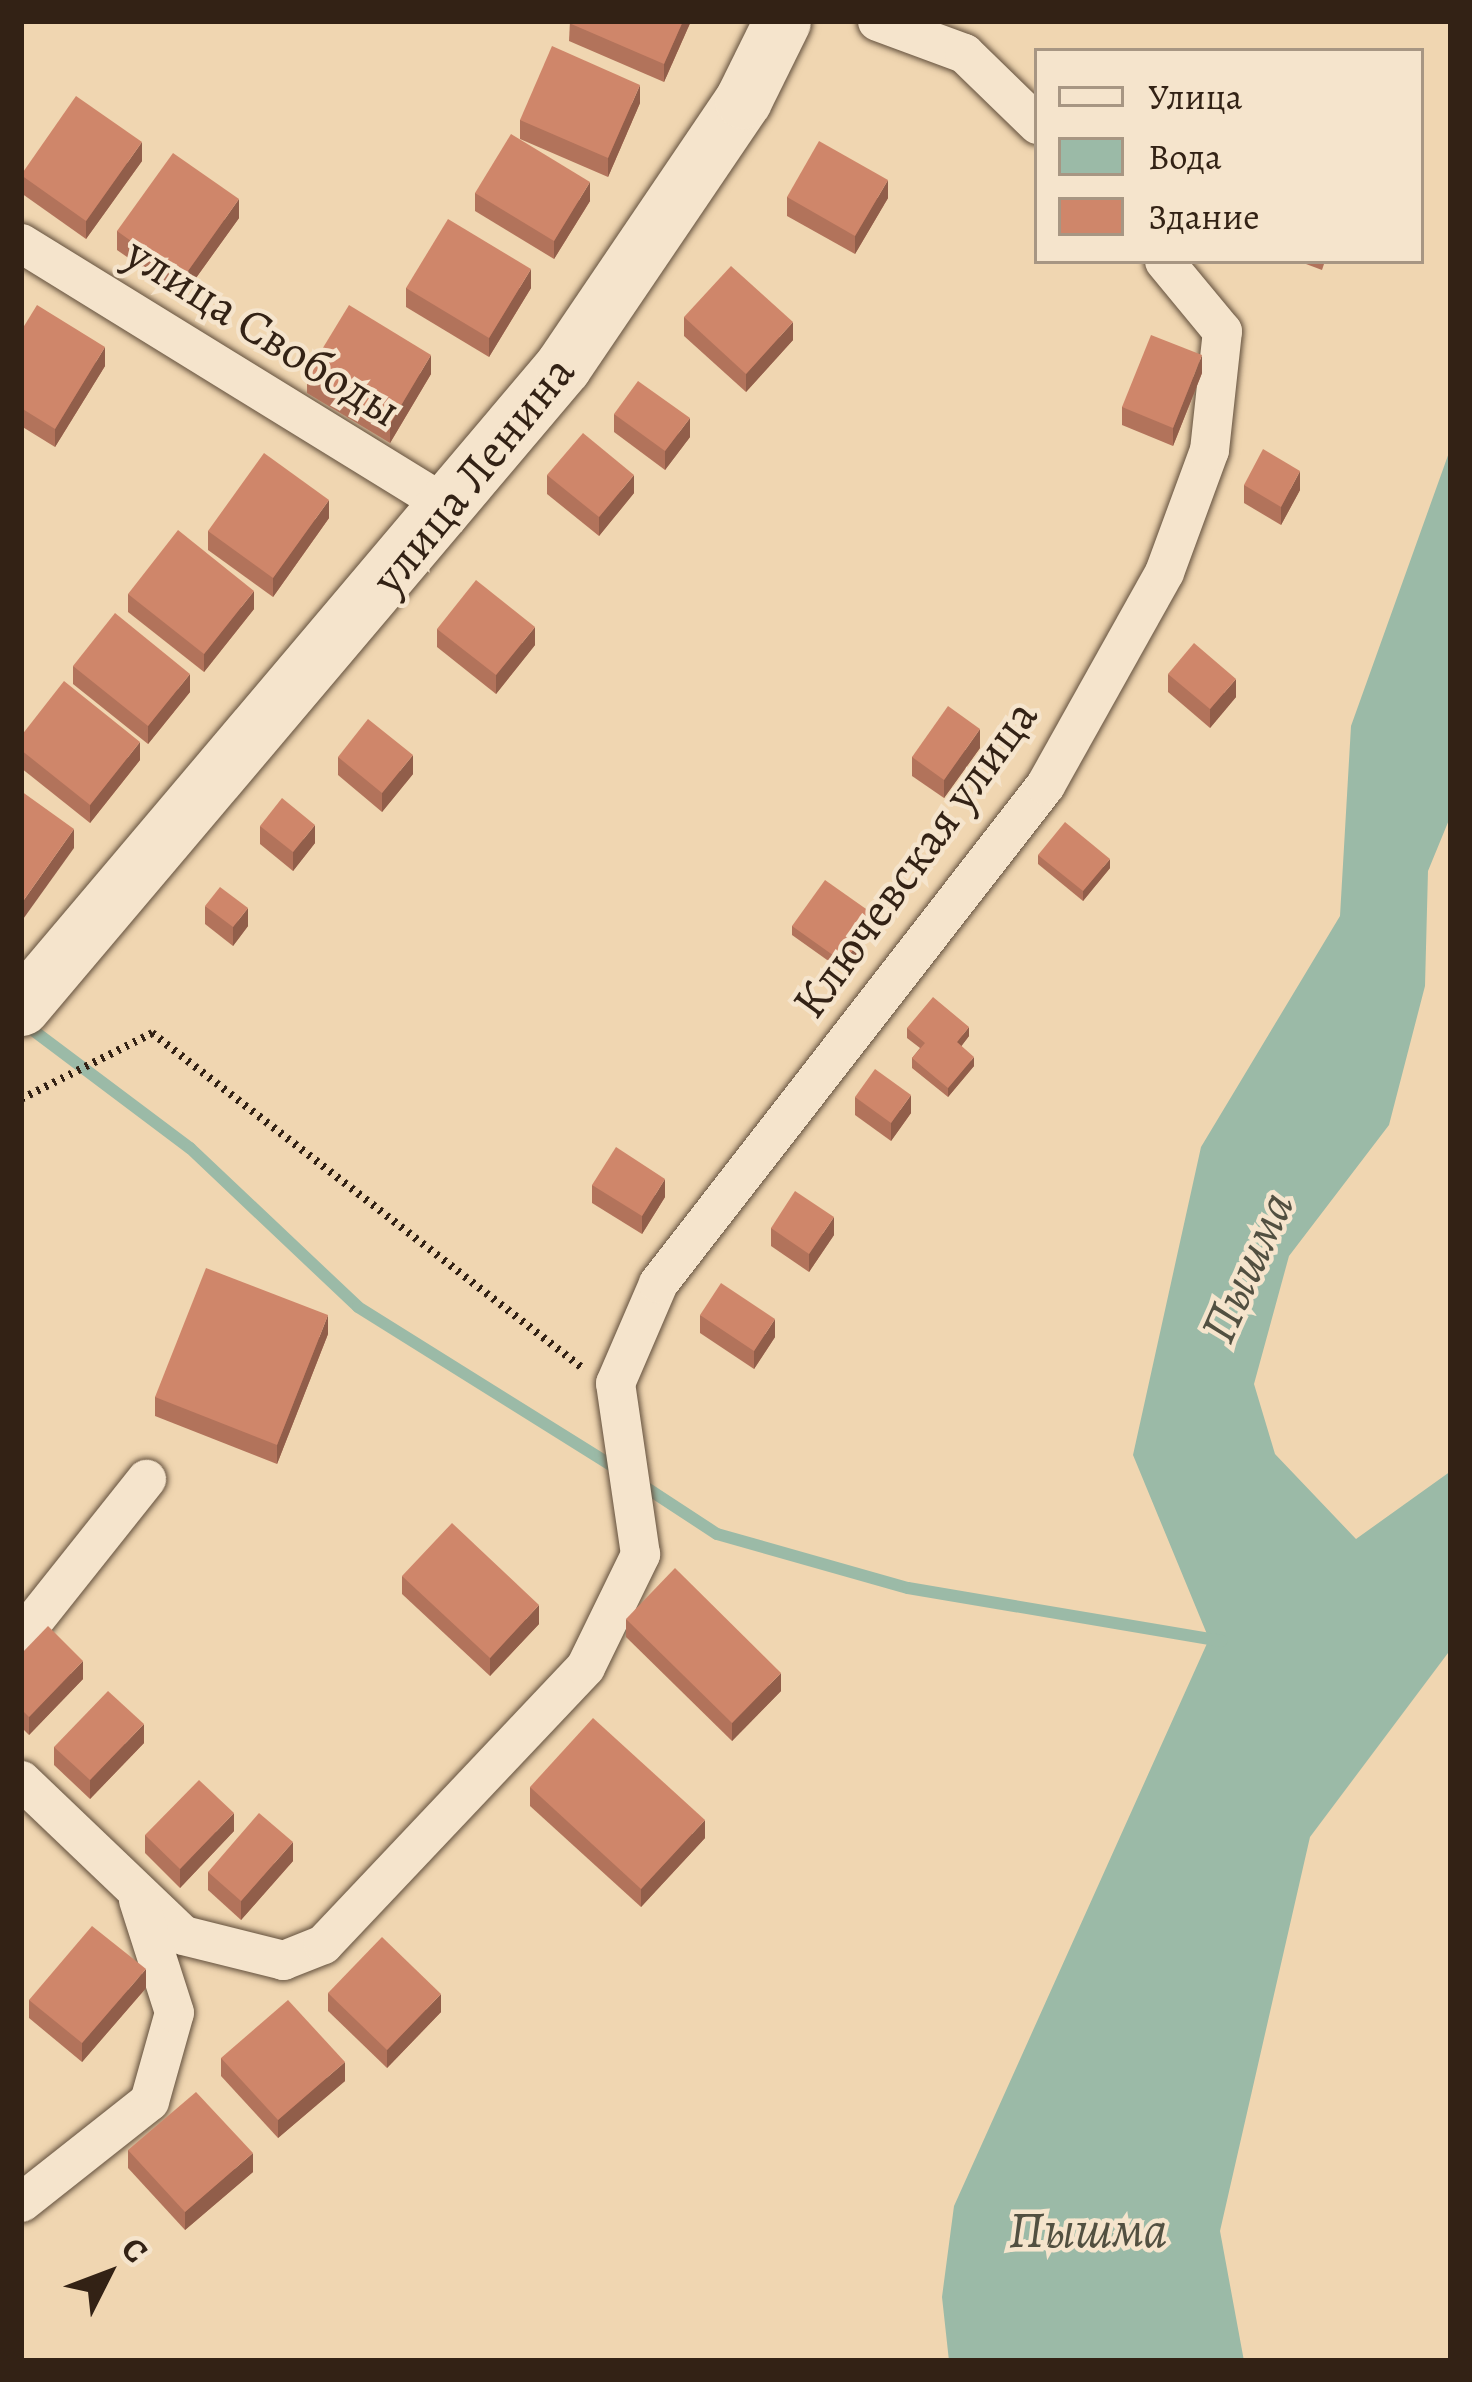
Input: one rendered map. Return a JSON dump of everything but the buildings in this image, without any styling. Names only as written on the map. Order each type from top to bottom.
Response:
[{"type":"main road","name":"улица Ленина","points":[[21,1007],[451,508],[679,201],[782,21]]},
{"type":"street","points":[[878,21],[964,53],[1034,121]]},
{"type":"street","name":"улица Свободы","points":[[21,243],[451,508]]},
{"type":"street","name":"Ключевская улица","points":[[615,1384],[658,1282],[1045,785],[1164,572],[1209,450],[1222,331],[1166,264]]},
{"type":"street","points":[[21,1780],[138,1900],[183,1936],[230,1953],[283,1960],[323,1944],[586,1666],[640,1554],[615,1384]]},
{"type":"street","points":[[21,1636],[146,1479]]},
{"type":"street","points":[[21,2202],[149,2101],[174,2012],[138,1900]]},
{"type":"path","points":[[21,1099],[152,1033],[563,1359],[615,1384]]},
{"type":"water","name":"Пышма","points":[[1451,447],[1451,815],[1428,871],[1425,986],[1389,1125],[1289,1256],[1254,1384],[1275,1454],[1356,1539],[1451,1471],[1451,1649],[1310,1837],[1220,2231],[1244,2361],[949,2361],[942,2297],[954,2206],[1209,1639],[1133,1455],[1201,1147],[1340,916],[1351,726]]},
{"type":"waterway","points":[[22,1022],[190,1148],[358,1307],[617,1469]]},
{"type":"waterway","points":[[639,1483],[717,1534],[908,1588],[1222,1641]]}]
